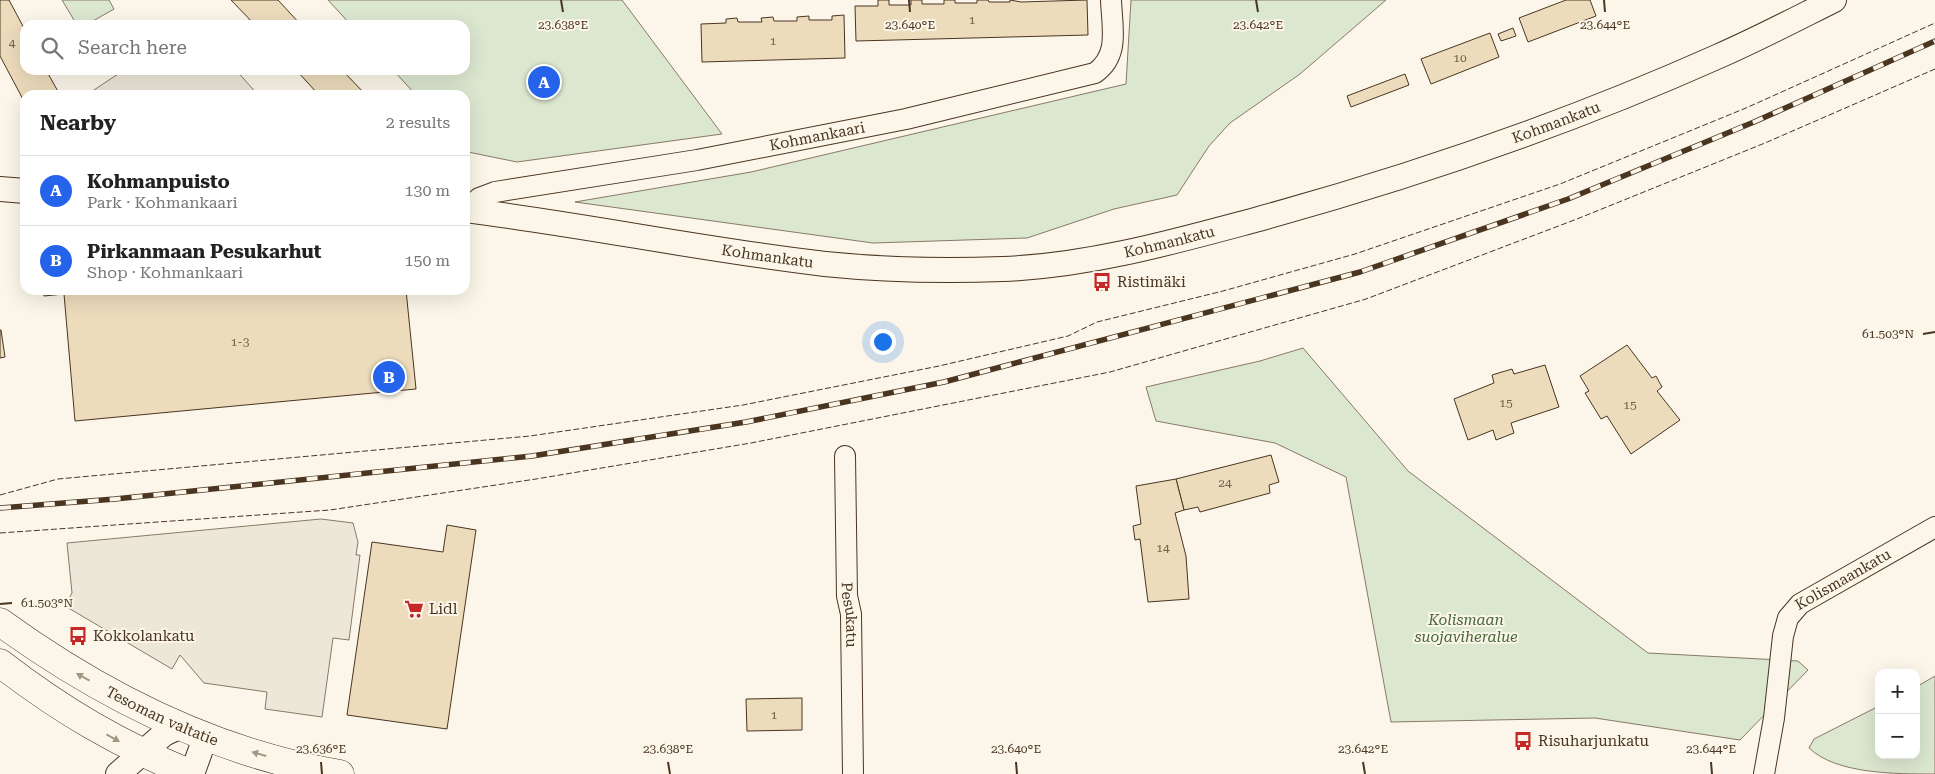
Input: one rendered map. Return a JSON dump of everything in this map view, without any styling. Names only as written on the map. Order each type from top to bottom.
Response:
[{"type":"main road","name":"Tesoman valtatie","points":[[0,622],[62,665],[178,727],[205,738],[282,761],[340,774]]},
{"type":"main road","points":[[0,663],[42,696],[141,754],[192,774]]},
{"type":"street","name":"Kohmankaari","points":[[470,206],[479,198],[495,192],[688,162],[906,120],[1095,73],[1106,65],[1112,52],[1111,0]]},
{"type":"street","name":"Kohmankatu","points":[[470,211],[826,264],[888,268],[988,269],[1044,266],[1082,260],[1190,237],[1298,208],[1504,140],[1616,99],[1720,56],[1834,0]]},
{"type":"street","points":[[0,189],[20,191]]},
{"type":"street","name":"Pesukatu","points":[[845,456],[847,596],[851,614],[853,774]]},
{"type":"street","name":"Kolismaankatu","points":[[1764,774],[1774,718],[1783,636],[1792,612],[1800,604],[1935,526]]},
{"type":"street","points":[[118,774],[164,734],[178,727]]},
{"type":"street","points":[[192,774],[205,738]]},
{"type":"green space","points":[[62,0],[109,0],[114,9],[95,20],[74,20]]},
{"type":"green space","points":[[328,0],[622,0],[722,134],[517,162],[470,152],[470,90],[411,90],[398,75],[470,75],[470,20],[346,20]]},
{"type":"green space","points":[[1131,0],[1386,0],[1300,74],[1230,123],[1209,146],[1177,195],[1114,209],[1027,238],[873,243],[575,202],[751,172],[1126,84]]},
{"type":"green space","name":"Kolismaan suojaviheralue","points":[[1303,348],[1408,471],[1648,653],[1798,661],[1808,670],[1740,740],[1595,718],[1391,722],[1346,477],[1275,443],[1156,421],[1146,387],[1260,361]]},
{"type":"green space","points":[[1935,676],[1935,774],[1885,773],[1850,768],[1821,757],[1809,748],[1814,739],[1875,708],[1875,759],[1920,759],[1920,685]]},
{"type":"shaded area","points":[[116,75],[240,75],[254,90],[94,90]]},
{"type":"shaded area","points":[[321,519],[353,523],[358,542],[356,555],[360,555],[349,640],[333,638],[322,717],[265,709],[267,692],[204,683],[180,655],[172,669],[65,606],[72,593],[67,543]]},
{"type":"building","points":[[0,0],[9,0],[20,21],[20,75],[49,75],[57,90],[20,90],[20,94],[0,56]]},
{"type":"building","points":[[231,0],[278,0],[296,20],[250,20]]},
{"type":"building","points":[[878,0],[889,0],[889,5],[911,5],[911,0],[922,0],[922,4],[944,4],[944,0],[955,0],[955,3],[977,3],[977,0],[1021,2],[1087,0],[1088,35],[856,41],[855,6],[878,6]]},
{"type":"building","points":[[1566,0],[1590,0],[1596,16],[1528,42],[1519,18]]},
{"type":"building","points":[[844,15],[845,58],[702,62],[701,24],[726,23],[726,19],[737,18],[738,22],[762,22],[761,18],[773,17],[774,21],[797,21],[797,17],[809,16],[809,20],[832,20],[832,16]]},
{"type":"building","points":[[1513,28],[1516,36],[1501,41],[1498,34]]},
{"type":"building","points":[[1490,33],[1499,57],[1431,84],[1421,59]]},
{"type":"building","points":[[1405,74],[1409,85],[1351,107],[1347,96]]},
{"type":"building","points":[[301,75],[347,75],[361,90],[314,90]]},
{"type":"building","points":[[1106,284],[1107,289],[1095,291],[1094,286]]},
{"type":"building","points":[[64,295],[407,295],[416,389],[75,421]]},
{"type":"building","points":[[0,330],[5,357],[0,358]]},
{"type":"building","points":[[1627,345],[1652,378],[1656,376],[1662,387],[1657,391],[1680,420],[1631,454],[1607,416],[1601,419],[1585,393],[1589,391],[1580,376]]},
{"type":"building","points":[[1545,365],[1559,407],[1511,423],[1514,433],[1496,440],[1493,430],[1468,440],[1454,399],[1494,383],[1492,375],[1512,369],[1514,374]]},
{"type":"building","points":[[1271,455],[1279,482],[1269,485],[1270,493],[1200,512],[1198,507],[1184,510],[1176,479]]},
{"type":"building","points":[[1176,479],[1184,510],[1175,513],[1186,556],[1189,599],[1148,602],[1140,539],[1135,540],[1133,526],[1141,524],[1136,486]]},
{"type":"building","name":"Lidl","points":[[447,525],[476,530],[447,729],[347,715],[372,542],[443,552]]},
{"type":"building","points":[[802,698],[802,730],[747,731],[746,699]]},
{"type":"railway","points":[[0,508],[115,499],[532,456],[746,422],[944,382],[1360,272],[1568,199],[1754,122],[1935,41]]},
{"type":"fence","points":[[0,495],[58,479],[530,436],[743,405],[939,366],[1068,336],[1097,322],[1223,291],[1355,254],[1560,184],[1746,108],[1935,23]]},
{"type":"fence","points":[[0,533],[330,510],[536,479],[751,443],[1110,372],[1366,299],[1577,219],[1765,143],[1935,69]]},
{"type":"place","name":"Kohmanpuisto","points":[[544,82]]},
{"type":"place","name":"Ristimäki","points":[[1102,282]]},
{"type":"place","name":"Pirkanmaan Pesukarhut","points":[[389,377]]},
{"type":"place","name":"Lidl","points":[[414,609]]},
{"type":"place","name":"Kokkolankatu","points":[[78,636]]},
{"type":"place","name":"Risuharjunkatu","points":[[1523,741]]}]
